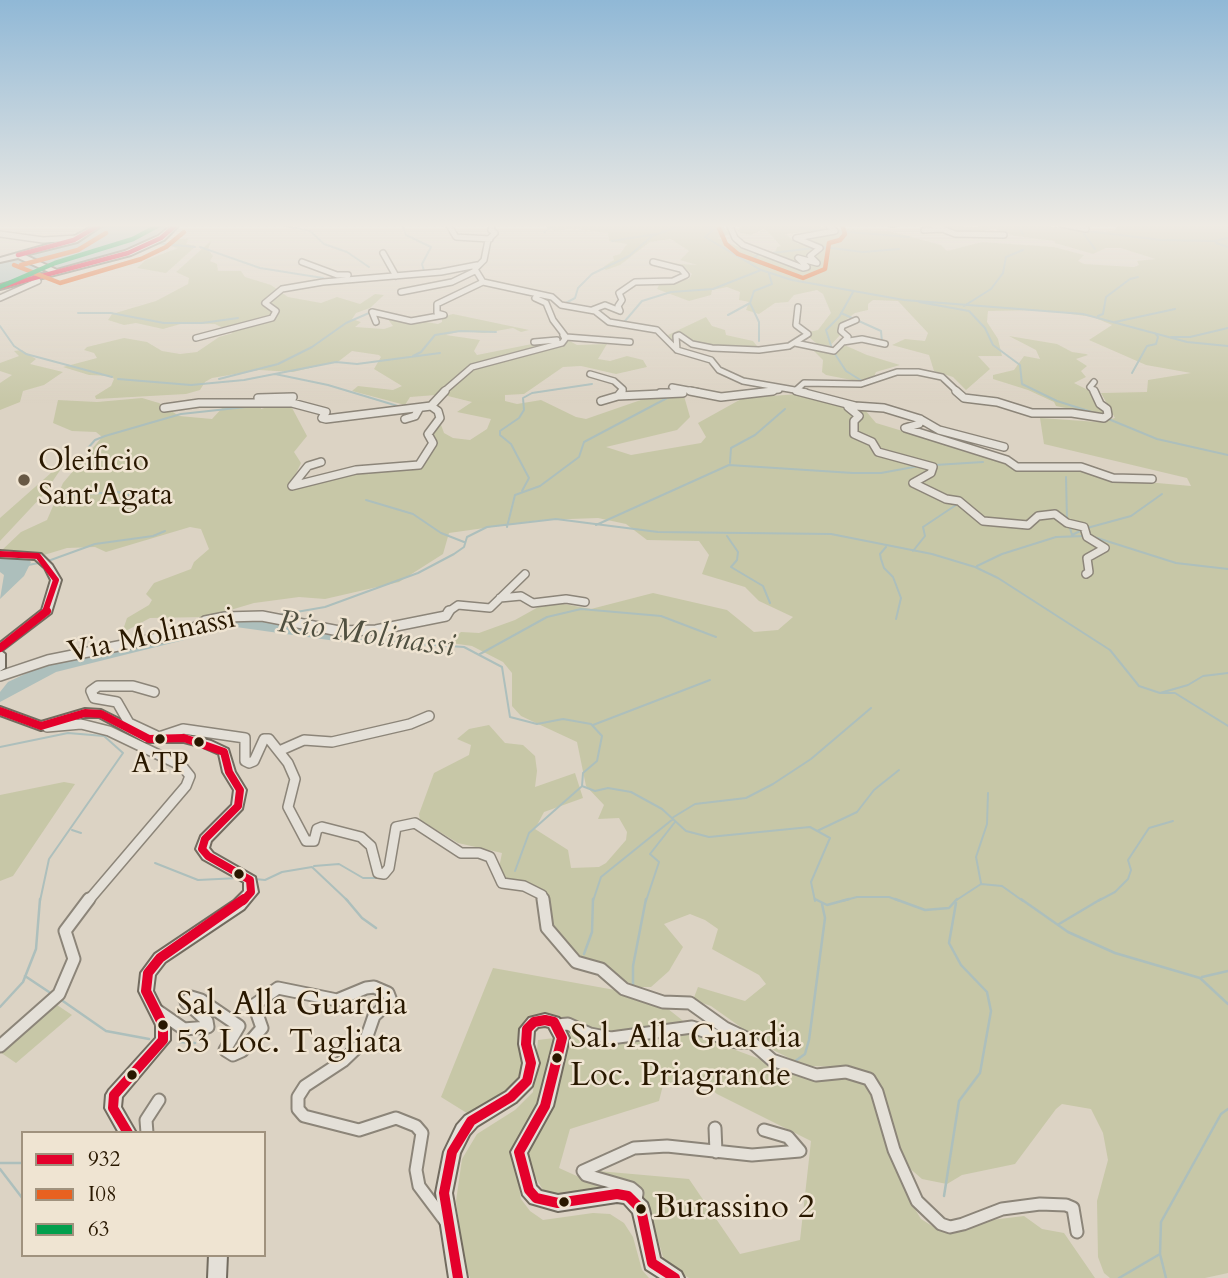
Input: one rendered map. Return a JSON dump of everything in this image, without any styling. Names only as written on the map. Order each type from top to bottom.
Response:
[{"type":"main road","points":[[0,288],[23,284]]},
{"type":"main road","points":[[0,554],[21,552],[38,556],[49,567],[56,580],[47,611],[0,648]]},
{"type":"main road","points":[[0,654],[0,667]]},
{"type":"main road","points":[[0,711],[41,726],[89,713],[107,715],[127,724],[149,739],[189,738],[224,752],[241,799],[228,819],[205,839],[202,849],[208,856],[252,884],[245,900],[160,958],[148,973],[146,991],[163,1025],[163,1040],[118,1088],[113,1102],[127,1131]]},
{"type":"main road","points":[[457,1278],[444,1178],[456,1140],[471,1121],[511,1097],[527,1082],[531,1063],[525,1036],[531,1024],[545,1020],[556,1026],[562,1038],[545,1106],[519,1152],[525,1181],[536,1198],[546,1202],[558,1203],[617,1194],[636,1201],[644,1217],[652,1263],[675,1278]]},
{"type":"main road","points":[[217,1278],[218,1257]]},
{"type":"street","points":[[0,298],[29,284]]},
{"type":"street","points":[[196,338],[272,318],[276,311],[265,303],[280,290],[322,284]]},
{"type":"street","points":[[401,292],[444,284]]},
{"type":"street","points":[[376,322],[372,312],[411,321],[444,315],[437,313],[437,303],[479,284]]},
{"type":"street","points":[[490,284],[552,297],[561,305],[592,310],[609,322],[660,331],[677,350],[711,360],[716,367],[736,379],[843,404],[881,407],[920,419],[939,430],[1004,447]]},
{"type":"street","points":[[592,310],[605,304],[620,311],[622,300],[619,293],[633,284]]},
{"type":"street","points":[[164,408],[199,403],[288,403],[326,412],[325,419],[431,406],[455,379],[472,366],[562,343],[565,339],[546,303],[527,293]]},
{"type":"street","points":[[677,350],[676,336],[679,335],[692,344],[712,348],[759,350],[793,343],[808,335],[796,325],[798,307]]},
{"type":"street","points":[[793,343],[832,351],[848,337],[841,331],[842,326],[856,320]]},
{"type":"street","points":[[534,342],[560,340],[563,335]]},
{"type":"street","points":[[563,335],[630,342]]},
{"type":"street","points":[[839,343],[862,339],[885,344]]},
{"type":"street","points":[[795,391],[804,383],[861,384],[897,372],[918,372],[942,377],[964,398],[997,402],[1032,413],[1072,413],[1104,418],[1108,415],[1107,409],[1100,404],[1097,394],[1090,387],[1094,382]]},
{"type":"street","points":[[590,374],[614,381],[623,389],[618,396]]},
{"type":"street","points":[[601,401],[618,396],[638,398],[663,392],[683,393],[672,387],[721,397],[766,394],[780,389]]},
{"type":"street","points":[[258,398],[293,397],[301,394]]},
{"type":"street","points":[[288,403],[293,397]]},
{"type":"street","points":[[843,404],[858,413],[854,421],[854,434],[872,442],[878,452],[933,467],[931,473],[913,483],[946,499],[959,501],[983,521],[1028,524],[1038,516],[1055,514],[1067,523],[1084,527],[1087,537],[1105,548],[1093,552],[1087,558],[1089,572],[1086,574]]},
{"type":"street","points":[[321,462],[308,466],[292,486],[356,470],[419,465],[433,443],[428,434],[440,418],[438,411],[431,406]]},
{"type":"street","points":[[405,419],[415,416],[419,409]]},
{"type":"street","points":[[920,419],[919,424],[905,428],[1007,460],[1017,467],[1080,467],[1113,478],[1152,479]]},
{"type":"street","points":[[500,598],[525,574]]},
{"type":"street","name":"Via Molinassi","points":[[0,676],[11,675],[48,660],[188,632],[212,619],[262,616],[340,631],[376,631],[440,618],[458,605],[490,608],[500,598],[521,596],[534,603],[566,598],[585,602]]},
{"type":"street","points":[[154,692],[133,686],[98,686],[91,691],[94,698],[117,702],[127,724],[159,737],[183,729],[244,737],[247,741],[245,761],[248,763],[254,761],[266,738],[279,751],[295,779],[289,811],[306,841],[315,840],[317,829],[322,827],[361,838],[371,846],[377,870],[382,874],[389,868],[396,827],[409,822],[461,853],[484,853],[492,859],[502,883],[524,886],[541,895],[548,928],[576,961],[601,969],[611,980],[630,991],[663,1002],[690,1003],[750,1042],[772,1060],[816,1075],[846,1072],[869,1079],[877,1092],[894,1150],[917,1201],[922,1209],[941,1224],[950,1227],[963,1224],[990,1212],[1014,1207],[1066,1205],[1073,1208],[1077,1232]]},
{"type":"street","points":[[279,751],[304,740],[332,741],[410,724],[429,716]]},
{"type":"street","points":[[0,1045],[58,995],[74,959],[65,931],[68,924],[183,789],[190,776],[182,766],[109,731],[81,724],[41,726]]},
{"type":"street","points":[[157,1009],[184,1029],[208,1027],[207,1021],[187,1004],[191,998],[201,1000],[239,1026],[225,1050],[233,1055],[242,1051],[262,1028],[254,1005],[264,995],[278,988],[340,1000],[366,988],[374,987],[388,993],[391,1000],[374,1016],[366,1039],[343,1061],[305,1086],[298,1097],[298,1110],[304,1116],[359,1130],[396,1118],[415,1126],[422,1133],[416,1170],[419,1186],[449,1224]]},
{"type":"street","points":[[556,1026],[568,1024],[590,1034],[611,1038],[692,1027],[736,1042],[750,1042]]},
{"type":"street","points":[[147,1131],[146,1120],[159,1100]]},
{"type":"street","points":[[715,1128],[716,1152]]},
{"type":"street","points":[[636,1201],[637,1193],[631,1188],[586,1175],[583,1171],[634,1149],[667,1146],[752,1155],[800,1151],[788,1137],[764,1130]]},
{"type":"green space","points":[[188,284],[267,284],[288,297],[321,303],[337,297],[360,304],[375,294],[384,295],[370,308],[356,313],[352,319],[361,322],[355,327],[384,329],[393,326],[385,315],[438,324],[442,322],[442,317],[453,314],[529,330],[521,332],[513,328],[485,333],[461,331],[446,335],[480,340],[474,351],[477,355],[537,343],[558,343],[482,362],[462,373],[436,395],[410,397],[405,405],[352,391],[358,386],[393,390],[402,386],[374,369],[381,357],[379,355],[352,351],[339,361],[293,372],[259,370],[212,378],[205,382],[200,390],[186,394],[96,399],[95,396],[111,386],[114,379],[111,376],[89,375],[63,367],[97,358],[94,353],[84,350],[87,347],[124,338],[147,342],[162,351],[180,354],[197,352],[219,337],[233,333],[215,324],[184,323],[163,329],[136,323],[124,325],[108,320],[112,314],[156,301]]},
{"type":"green space","points":[[660,284],[1228,284],[1228,1273],[1205,1278],[1110,1278],[1104,1273],[1098,1257],[1097,1201],[1108,1160],[1103,1133],[1091,1109],[1062,1104],[1015,1164],[962,1175],[947,1184],[922,1179],[907,1166],[870,1078],[851,1067],[805,1066],[773,1050],[711,1006],[693,1000],[698,987],[745,1001],[766,984],[759,975],[712,949],[718,929],[690,914],[664,924],[683,947],[669,971],[651,987],[636,987],[579,956],[551,924],[549,905],[531,886],[506,878],[499,868],[502,853],[458,843],[420,820],[419,814],[434,773],[469,755],[471,745],[457,739],[469,729],[489,725],[505,743],[523,745],[535,756],[535,787],[575,773],[583,798],[544,812],[535,829],[568,850],[571,868],[599,867],[606,863],[626,840],[627,832],[619,818],[598,819],[604,805],[586,786],[577,742],[521,716],[512,706],[512,673],[503,662],[472,646],[451,643],[461,632],[479,633],[553,602],[591,609],[653,593],[727,610],[754,632],[778,630],[793,617],[759,601],[745,587],[702,574],[709,555],[699,541],[647,540],[626,524],[598,518],[541,520],[449,533],[443,554],[399,582],[325,599],[299,597],[254,603],[207,617],[150,618],[122,633],[127,618],[149,605],[152,600],[146,594],[154,583],[191,569],[194,562],[209,549],[201,529],[190,527],[106,552],[95,547],[67,548],[44,555],[1,551],[21,532],[47,520],[63,483],[102,437],[96,432],[72,431],[53,423],[58,400],[97,402],[142,398],[159,403],[179,416],[212,419],[224,406],[261,404],[261,409],[274,405],[291,406],[307,436],[294,452],[301,463],[290,486],[298,488],[363,470],[419,467],[424,464],[435,443],[432,431],[441,425],[444,433],[453,438],[470,440],[487,429],[491,419],[457,412],[472,402],[444,395],[446,392],[471,370],[536,353],[568,340],[577,345],[607,344],[598,359],[610,361],[627,356],[643,360],[647,367],[616,374],[581,366],[563,367],[524,394],[505,395],[505,401],[517,404],[541,400],[586,419],[661,393],[684,396],[690,417],[677,430],[606,447],[631,455],[701,443],[706,437],[698,423],[743,398],[799,394],[865,410],[876,423],[965,452],[1006,461],[1010,466],[1088,469],[1112,479],[1191,486],[1187,478],[1044,444],[1040,418],[1098,422],[1115,418],[1101,393],[1147,392],[1148,380],[1191,373],[1146,365],[1089,340],[1112,325],[1093,317],[1041,310],[988,311],[987,322],[998,339],[1002,356],[978,356],[990,369],[966,390],[953,377],[934,371],[929,355],[892,345],[905,339],[925,341],[928,333],[898,301],[873,300],[868,304],[868,310],[855,313],[839,325],[840,335],[830,346],[817,344],[809,337],[809,332],[818,330],[831,313],[823,294],[817,290],[794,295],[788,302],[775,303],[759,314],[746,310],[749,302],[739,300],[740,292],[727,287],[712,290],[711,295],[689,301],[657,289]]},
{"type":"green space","points":[[706,317],[712,326],[725,330],[726,335],[753,341],[757,346],[701,346],[680,334],[676,346],[668,335]]},
{"type":"green space","points":[[1009,336],[1057,344],[1072,352],[1088,355],[1076,359],[1087,366],[1081,371],[1086,377],[1074,383],[1092,392],[1094,400],[1107,411],[1105,416],[1056,406],[1054,402],[1028,390],[993,379],[993,375],[1014,370],[1024,356],[1040,359],[1036,350]]},
{"type":"green space","points":[[842,344],[900,365],[876,372],[873,379],[862,382],[826,375],[822,372],[823,360],[813,350],[830,352]]},
{"type":"green space","points":[[22,350],[36,359],[30,364],[63,372],[44,385],[23,391],[20,402],[0,410],[0,383],[12,375],[0,371],[0,363],[19,356],[14,351]]},
{"type":"green space","points":[[69,457],[44,494],[0,541],[0,518]]},
{"type":"green space","points":[[64,782],[75,784],[13,876],[0,881],[0,795]]},
{"type":"green space","points":[[493,968],[615,990],[663,1005],[706,1039],[773,1064],[859,1077],[873,1090],[910,1201],[921,1219],[940,1231],[955,1233],[991,1220],[1024,1216],[1042,1229],[1064,1233],[1095,1278],[689,1278],[665,1264],[647,1202],[635,1186],[598,1171],[689,1179],[740,1254],[800,1240],[811,1141],[717,1094],[700,1080],[663,1085],[659,1101],[570,1129],[559,1168],[590,1182],[611,1185],[611,1191],[560,1197],[544,1192],[533,1173],[528,1152],[534,1135],[551,1110],[559,1065],[571,1039],[562,1019],[546,1015],[524,1021],[521,1031],[526,1065],[521,1080],[508,1096],[470,1115],[441,1097]]},
{"type":"green space","points":[[54,1003],[72,1015],[16,1063],[0,1052]]},
{"type":"green space","points":[[554,1038],[557,1044],[541,1105],[514,1155],[521,1199],[530,1211],[543,1220],[593,1213],[610,1214],[624,1223],[633,1237],[642,1270],[649,1278],[470,1278],[465,1266],[456,1201],[462,1159],[477,1134],[515,1110],[533,1092],[538,1040]]},
{"type":"shaded area","points":[[0,556],[26,557],[31,562],[24,576],[0,599],[4,575],[0,572]]},
{"type":"shaded area","points":[[257,617],[343,633],[343,642],[236,627],[56,672],[0,702],[0,692],[8,682],[46,664],[148,641],[207,622]]},
{"type":"waterway","points":[[564,304],[575,298],[582,284]]},
{"type":"waterway","points":[[625,321],[642,301],[671,292],[713,289],[727,284]]},
{"type":"waterway","points":[[750,303],[754,291],[772,284]]},
{"type":"waterway","points":[[812,284],[904,300],[966,305]]},
{"type":"waterway","points":[[966,305],[995,284]]},
{"type":"waterway","points":[[1098,316],[1103,314],[1106,297],[1124,284]]},
{"type":"waterway","points":[[841,313],[853,292]]},
{"type":"waterway","points":[[919,302],[969,311],[985,328],[993,345],[1020,365],[1022,384],[1057,401],[1098,414]]},
{"type":"waterway","points":[[728,315],[750,303]]},
{"type":"waterway","points":[[750,303],[759,322],[759,341]]},
{"type":"waterway","points":[[966,305],[1083,314],[1155,333]]},
{"type":"waterway","points":[[1115,322],[1175,309]]},
{"type":"waterway","points":[[78,313],[111,313],[164,323],[202,323],[238,318]]},
{"type":"waterway","points":[[219,379],[278,364],[312,347],[346,323],[369,313]]},
{"type":"waterway","points":[[832,349],[826,330],[841,313]]},
{"type":"waterway","points":[[841,313],[881,331],[882,342]]},
{"type":"waterway","points":[[0,326],[14,346],[26,354],[112,377]]},
{"type":"waterway","points":[[1171,337],[1190,337],[1228,328]]},
{"type":"waterway","points":[[413,356],[421,352],[435,335],[460,331],[496,332]]},
{"type":"waterway","points":[[1132,373],[1147,346],[1156,344],[1158,337],[1155,333]]},
{"type":"waterway","points":[[1155,333],[1187,342],[1228,346]]},
{"type":"waterway","points":[[118,379],[191,385],[244,380],[336,362],[357,364],[440,353]]},
{"type":"waterway","points":[[835,354],[846,371],[862,381]]},
{"type":"waterway","points":[[275,374],[328,385],[401,407]]},
{"type":"waterway","points":[[522,491],[529,478],[511,444],[500,435],[500,431],[519,418],[524,410],[523,398],[532,393],[592,384]]},
{"type":"waterway","points":[[508,525],[515,495],[540,486],[579,457],[584,442],[669,397]]},
{"type":"waterway","points":[[88,448],[95,440],[105,436],[181,414],[255,406]]},
{"type":"waterway","points":[[730,463],[731,448],[755,435],[785,409]]},
{"type":"waterway","points":[[1106,418],[1157,439],[1228,455]]},
{"type":"waterway","points":[[935,465],[983,462]]},
{"type":"waterway","points":[[598,524],[729,465],[853,473],[881,473],[919,466]]},
{"type":"waterway","points":[[1066,477],[1067,520]]},
{"type":"waterway","points":[[53,496],[118,492],[150,501]]},
{"type":"waterway","points":[[1087,528],[1131,516],[1162,494]]},
{"type":"waterway","points":[[366,500],[413,514],[441,533],[464,542]]},
{"type":"waterway","points":[[914,550],[925,536],[923,527],[956,505]]},
{"type":"waterway","points":[[508,525],[556,519],[598,524]]},
{"type":"waterway","points":[[598,524],[658,532],[831,534],[914,550]]},
{"type":"waterway","points":[[279,615],[325,607],[418,573],[464,547],[467,537],[487,527],[508,525]]},
{"type":"waterway","points":[[1070,528],[1072,535],[1082,530]]},
{"type":"waterway","points":[[48,561],[95,544],[153,536],[165,531]]},
{"type":"waterway","points":[[727,536],[738,552],[737,560],[731,567],[763,586],[770,603]]},
{"type":"waterway","points":[[977,566],[1002,554],[1056,537],[1085,536]]},
{"type":"waterway","points":[[1094,537],[1176,563],[1228,569]]},
{"type":"waterway","points":[[886,547],[880,554],[881,559],[884,568],[893,577],[901,598],[896,619]]},
{"type":"waterway","points":[[914,550],[975,567],[998,578],[1110,650],[1139,686],[1160,693]]},
{"type":"waterway","points":[[28,565],[39,563]]},
{"type":"waterway","points":[[480,654],[547,617],[581,609],[661,616],[716,637]]},
{"type":"waterway","name":"Rio Molinassi","points":[[342,639],[464,647],[502,667],[510,717],[537,724],[563,719],[591,724],[602,736],[597,761],[583,773],[582,786],[595,791],[608,788],[631,792],[662,809],[673,819]]},
{"type":"waterway","points":[[1160,693],[1188,685],[1203,676],[1228,673]]},
{"type":"waterway","points":[[593,725],[710,680]]},
{"type":"waterway","points":[[1160,693],[1175,693],[1228,726]]},
{"type":"waterway","points":[[672,818],[695,804],[746,798],[773,784],[811,759],[871,708]]},
{"type":"waterway","points":[[0,747],[68,733],[104,736],[123,753],[49,859],[40,901]]},
{"type":"waterway","points":[[817,831],[857,812],[874,790],[899,770]]},
{"type":"waterway","points":[[515,871],[529,833],[581,787]]},
{"type":"waterway","points":[[981,883],[976,857],[987,824],[988,793]]},
{"type":"waterway","points":[[593,901],[601,877],[673,819]]},
{"type":"waterway","name":"Rio Molinassi","points":[[673,819],[686,831],[709,837],[810,827],[817,831]]},
{"type":"waterway","points":[[1098,901],[1115,892],[1128,879],[1131,870],[1128,860],[1149,828],[1173,821]]},
{"type":"waterway","points":[[646,901],[659,862],[650,854],[675,822]]},
{"type":"waterway","points":[[72,830],[81,833]]},
{"type":"waterway","name":"Rio Molinassi","points":[[815,901],[811,882],[830,838],[817,831]]},
{"type":"waterway","points":[[155,863],[198,880],[239,878]]},
{"type":"waterway","points":[[314,866],[339,864],[363,878],[376,878]]},
{"type":"waterway","points":[[255,879],[265,880],[282,872],[312,867],[346,900]]},
{"type":"waterway","name":"Rio Molinassi","points":[[956,901],[981,884],[1002,886],[1023,901]]},
{"type":"waterway","name":"Rio Molinassi","points":[[842,901],[857,897],[889,897],[900,901]]},
{"type":"waterway","points":[[25,976],[36,949],[40,899]]},
{"type":"waterway","points":[[584,954],[592,932],[593,899]]},
{"type":"waterway","points":[[633,986],[633,966],[646,899]]},
{"type":"waterway","name":"Rio Molinassi","points":[[815,899],[827,905],[849,899]]},
{"type":"waterway","name":"Rio Molinassi","points":[[895,899],[925,910],[949,908],[956,901]]},
{"type":"waterway","name":"Rio Molinassi","points":[[1021,899],[1068,932],[1115,953],[1200,978],[1228,1004]]},
{"type":"waterway","points":[[1059,924],[1101,899]]},
{"type":"waterway","points":[[346,900],[362,918],[376,928]]},
{"type":"waterway","points":[[944,1196],[959,1101],[980,1073],[991,1011],[987,992],[961,965],[949,943],[956,903]]},
{"type":"waterway","points":[[794,1062],[805,1054],[809,1040],[825,918],[822,904]]},
{"type":"waterway","points":[[1202,977],[1228,971]]},
{"type":"waterway","points":[[0,1007],[25,976]]},
{"type":"waterway","points":[[25,976],[52,994]]},
{"type":"waterway","points":[[60,999],[106,1031],[149,1039]]},
{"type":"waterway","points":[[179,1042],[195,1043]]},
{"type":"waterway","points":[[1160,1254],[1161,1222],[1221,1114],[1228,1109]]},
{"type":"waterway","points":[[0,1163],[21,1163]]},
{"type":"waterway","points":[[0,1169],[21,1196]]},
{"type":"waterway","points":[[1119,1278],[1160,1254]]},
{"type":"waterway","points":[[1160,1254],[1166,1278]]},
{"type":"transit line","name":"63","points":[[0,287],[8,284]]},
{"type":"transit line","name":"932","points":[[0,287],[13,284]]},
{"type":"transit line","name":"932","points":[[0,554],[38,556],[56,580],[47,611],[0,648]]},
{"type":"transit line","name":"932","points":[[0,711],[41,726],[85,713],[101,714],[149,739],[184,738],[207,744],[224,752],[229,772],[240,790],[238,806],[205,839],[202,849],[208,856],[250,880],[251,892],[239,905],[160,958],[148,973],[146,991],[163,1025],[163,1040],[114,1095],[113,1108],[127,1131]]},
{"type":"transit line","name":"932","points":[[458,1278],[444,1193],[452,1152],[471,1121],[511,1097],[527,1081],[531,1063],[526,1044],[527,1029],[534,1022],[545,1020],[554,1022],[562,1038],[545,1106],[519,1152],[529,1190],[536,1198],[558,1203],[617,1194],[628,1196],[641,1209],[652,1263],[675,1278]]},
{"type":"place","name":"Oleificio Sant'Agata","points":[[24,480]]},
{"type":"place","name":"ATP","points":[[160,739]]},
{"type":"place","name":"Sal. Alla Guardia 53 Loc. Tagliata","points":[[163,1025]]},
{"type":"place","name":"Sal. Alla Guardia Loc. Priagrande","points":[[557,1058]]},
{"type":"place","name":"Burassino 2","points":[[641,1209]]}]
